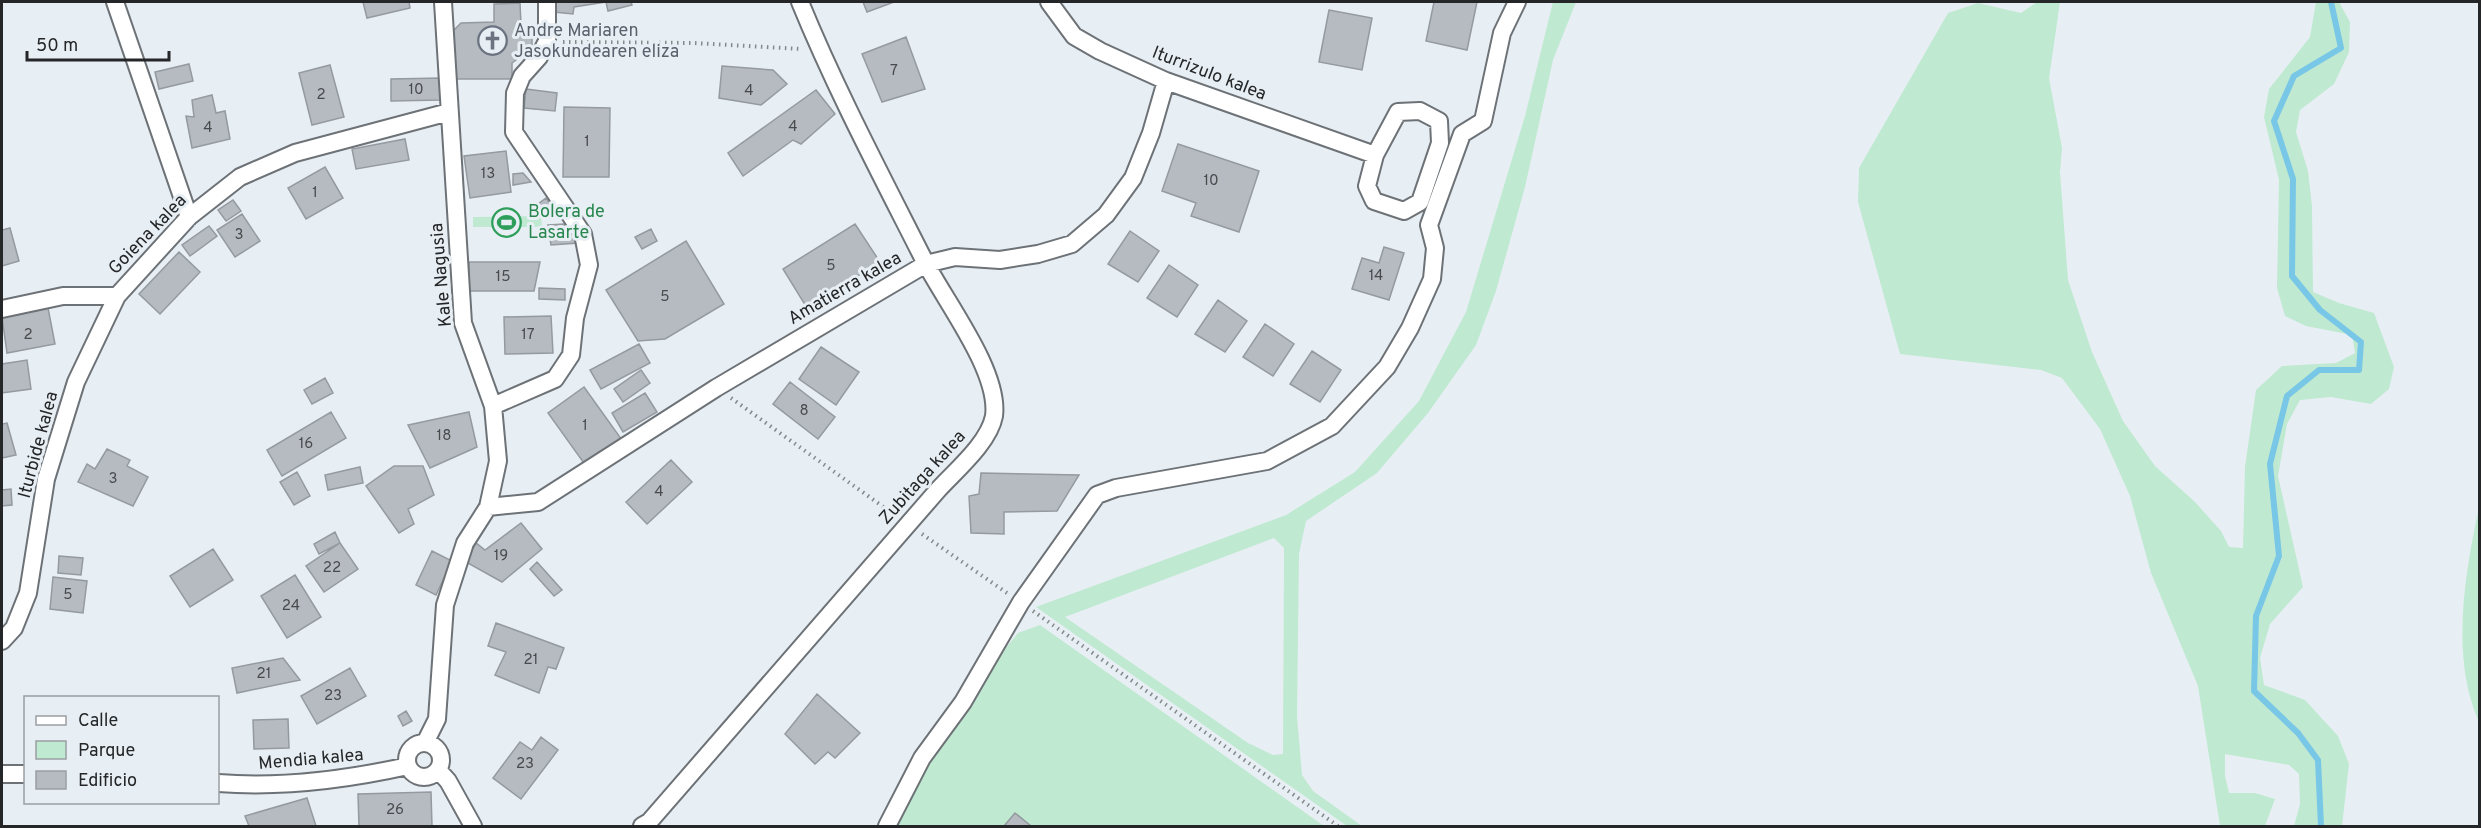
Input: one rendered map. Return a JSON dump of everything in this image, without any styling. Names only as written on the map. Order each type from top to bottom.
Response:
[{"type":"street","points":[[116,2],[189,216]]},
{"type":"street","name":"Kale Nagusia","points":[[425,743],[437,719],[445,605],[465,543],[488,507],[498,460],[493,406],[463,323],[443,2]]},
{"type":"street","points":[[493,406],[555,379],[571,355],[575,318],[589,265],[583,234],[514,132],[515,93],[522,76],[539,57],[547,41],[547,2]]},
{"type":"street","name":"Zubitaga kalea","points":[[642,826],[649,822],[983,440],[993,418],[995,399],[976,350],[926,264],[819,50],[800,2]]},
{"type":"street","name":"Iturrizulo kalea","points":[[1049,2],[1074,36],[1100,51],[1166,81],[1375,154]]},
{"type":"street","points":[[887,826],[922,758],[963,702],[1021,602],[1097,495],[1116,488],[1267,461],[1332,426],[1387,367],[1410,328],[1432,279],[1435,248],[1429,225],[1462,134],[1483,121],[1502,33],[1517,2]]},
{"type":"street","name":"Amatierra kalea","points":[[488,507],[538,502],[716,388],[926,264],[955,257],[1000,260],[1038,254],[1072,244],[1106,215],[1133,178],[1151,133],[1166,81]]},
{"type":"street","points":[[1420,111],[1439,121],[1440,143],[1420,202],[1404,211],[1374,201],[1367,186],[1375,154],[1398,112],[1420,111]]},
{"type":"street","name":"Goiena kalea","points":[[2,309],[63,296],[117,296],[189,216],[240,177],[295,153],[449,112]]},
{"type":"street","name":"Iturbide kalea","points":[[2,641],[14,628],[28,593],[46,479],[76,382],[117,296]]},
{"type":"street","points":[[425,743],[436,748],[441,759],[438,770],[433,775],[421,777],[408,766],[407,756],[414,746],[425,743]]},
{"type":"street","name":"Mendia kalea","points":[[219,783],[258,786],[356,778],[408,766]]},
{"type":"street","points":[[438,770],[448,781],[473,826]]},
{"type":"street","points":[[2,774],[24,774]]},
{"type":"path","points":[[547,41],[591,44],[694,43],[819,50]]},
{"type":"path","points":[[716,388],[1338,826]]},
{"type":"green space","points":[[1553,2],[1576,2],[1553,60],[1525,187],[1496,291],[1476,345],[1428,413],[1377,473],[1306,521],[1299,554],[1297,716],[1302,775],[1313,791],[1362,826],[1347,826],[1036,607],[1286,515],[1355,472],[1419,401],[1466,312],[1525,116]],"holes":[[[1274,538],[1284,548],[1283,754],[1273,755],[1248,743],[1065,617]]]},
{"type":"green space","points":[[2037,2],[2060,2],[2049,78],[2062,148],[2060,172],[2068,280],[2092,352],[2123,421],[2155,466],[2195,502],[2221,531],[2229,547],[2243,548],[2245,467],[2256,390],[2282,366],[2336,363],[2355,353],[2352,335],[2306,326],[2285,316],[2277,288],[2279,180],[2264,117],[2269,89],[2310,37],[2316,2],[2339,2],[2350,22],[2349,52],[2334,84],[2300,110],[2296,132],[2308,171],[2312,206],[2313,292],[2339,303],[2374,313],[2394,367],[2389,389],[2371,404],[2331,397],[2300,400],[2287,424],[2278,476],[2303,587],[2270,624],[2260,658],[2264,685],[2305,700],[2338,736],[2349,764],[2342,826],[2294,826],[2300,804],[2299,774],[2289,765],[2225,754],[2225,776],[2229,793],[2255,793],[2275,799],[2265,826],[2220,826],[2198,686],[2151,573],[2130,496],[2100,429],[2062,378],[2041,370],[1900,354],[1858,202],[1859,168],[1948,13],[1978,3],[2021,13]]},
{"type":"green space","name":"Bolera de Lasarte","points":[[541,216],[542,227],[473,227],[473,217]]},
{"type":"green space","points":[[2479,507],[2479,722],[2470,697],[2465,670],[2463,615],[2469,560]]},
{"type":"green space","points":[[1040,625],[1324,826],[894,826],[902,806],[983,676],[1018,633]]},
{"type":"building","points":[[363,2],[409,2],[410,8],[367,18]]},
{"type":"building","points":[[555,2],[606,2],[574,7],[573,14],[554,12]]},
{"type":"building","points":[[606,2],[631,2],[632,5],[608,11]]},
{"type":"building","points":[[863,2],[894,2],[867,12]]},
{"type":"building","points":[[1434,2],[1477,2],[1467,50],[1426,41]]},
{"type":"building","name":"Andre Mariaren Jasokundearen eliza","points":[[520,3],[521,24],[532,34],[532,48],[512,63],[512,79],[456,79],[453,31],[461,23],[494,22],[494,4]]},
{"type":"building","points":[[1329,10],[1372,18],[1362,70],[1319,62]]},
{"type":"building","points":[[906,37],[925,89],[882,102],[862,54]]},
{"type":"building","points":[[189,64],[193,81],[159,89],[155,72]]},
{"type":"building","points":[[330,65],[344,117],[312,125],[299,73]]},
{"type":"building","points":[[722,66],[773,70],[787,84],[761,105],[719,98]]},
{"type":"building","points":[[441,78],[441,100],[391,101],[391,79]]},
{"type":"building","points":[[526,89],[557,93],[555,111],[524,108]]},
{"type":"building","points":[[816,90],[835,114],[801,144],[793,140],[743,176],[728,153]]},
{"type":"building","points":[[212,95],[216,113],[225,111],[230,139],[192,148],[186,116],[194,117],[192,100]]},
{"type":"building","points":[[564,107],[610,108],[609,177],[563,177]]},
{"type":"building","points":[[405,139],[409,160],[356,169],[352,149]]},
{"type":"building","points":[[1178,144],[1259,171],[1239,232],[1191,216],[1196,203],[1162,191]]},
{"type":"building","points":[[506,151],[511,192],[470,198],[464,156]]},
{"type":"building","points":[[325,167],[343,198],[306,219],[288,188]]},
{"type":"building","points":[[523,173],[531,182],[513,185],[513,174]]},
{"type":"building","points":[[546,198],[558,215],[541,216],[534,207]]},
{"type":"building","points":[[233,200],[241,211],[226,221],[218,210]]},
{"type":"building","points":[[242,214],[260,241],[235,257],[217,230]]},
{"type":"building","points":[[564,224],[578,243],[551,245],[548,225]]},
{"type":"building","points":[[855,224],[880,262],[807,308],[783,269]]},
{"type":"building","points":[[209,226],[217,236],[190,256],[182,245]]},
{"type":"building","points":[[10,228],[19,261],[2,266],[2,230]]},
{"type":"building","points":[[651,229],[657,241],[642,249],[635,237]]},
{"type":"building","points":[[1130,231],[1159,251],[1138,282],[1108,264]]},
{"type":"building","points":[[686,241],[724,304],[665,339],[638,341],[606,290]]},
{"type":"building","points":[[1384,247],[1404,253],[1389,300],[1352,289],[1362,258],[1379,263]]},
{"type":"building","points":[[179,252],[200,272],[160,314],[139,294]]},
{"type":"building","points":[[469,262],[540,262],[534,291],[469,291]]},
{"type":"building","points":[[1169,265],[1198,285],[1177,317],[1147,298]]},
{"type":"building","points":[[539,288],[565,289],[565,300],[539,299]]},
{"type":"building","points":[[1218,300],[1247,321],[1225,352],[1195,334]]},
{"type":"building","points":[[48,308],[55,344],[7,353],[2,317]]},
{"type":"building","points":[[551,316],[553,353],[505,354],[504,317]]},
{"type":"building","points":[[1265,324],[1294,344],[1273,376],[1243,357]]},
{"type":"building","points":[[639,344],[650,363],[601,389],[590,370]]},
{"type":"building","points":[[821,347],[859,372],[836,405],[799,379]]},
{"type":"building","points":[[1312,351],[1341,370],[1320,402],[1290,384]]},
{"type":"building","points":[[27,360],[31,389],[2,393],[2,364]]},
{"type":"building","points":[[641,370],[650,383],[623,402],[614,389]]},
{"type":"building","points":[[325,378],[333,393],[312,404],[304,390]]},
{"type":"building","points":[[790,382],[835,417],[818,439],[773,404]]},
{"type":"building","points":[[584,387],[622,440],[586,466],[548,413]]},
{"type":"building","points":[[645,393],[657,412],[623,432],[612,413]]},
{"type":"building","points":[[331,412],[346,438],[282,476],[267,450]]},
{"type":"building","points":[[469,412],[477,447],[430,468],[408,425]]},
{"type":"building","points":[[7,423],[16,455],[2,458],[2,424]]},
{"type":"building","points":[[107,449],[130,460],[127,466],[148,477],[133,506],[78,482],[87,464],[95,469]]},
{"type":"building","points":[[671,460],[692,482],[647,524],[626,502]]},
{"type":"building","points":[[394,466],[423,466],[434,495],[408,509],[414,524],[399,533],[366,486]]},
{"type":"building","points":[[360,467],[363,483],[328,490],[325,475]]},
{"type":"building","points":[[297,472],[310,496],[294,505],[280,482]]},
{"type":"building","points":[[981,473],[1079,475],[1057,511],[1004,512],[1004,534],[971,533],[969,496],[979,494]]},
{"type":"building","points":[[11,489],[12,505],[2,506],[2,490]]},
{"type":"building","points":[[521,523],[542,549],[502,582],[466,562],[476,543],[485,550]]},
{"type":"building","points":[[335,532],[340,543],[319,554],[314,544]]},
{"type":"building","points":[[340,543],[358,569],[324,592],[306,566]]},
{"type":"building","points":[[213,549],[233,580],[190,607],[170,576]]},
{"type":"building","points":[[432,551],[452,561],[436,595],[416,585]]},
{"type":"building","points":[[59,556],[83,558],[81,575],[58,573]]},
{"type":"building","points":[[537,562],[562,590],[554,596],[530,569]]},
{"type":"building","points":[[295,575],[321,617],[287,638],[261,596]]},
{"type":"building","points":[[53,577],[87,581],[83,613],[50,609]]},
{"type":"building","points":[[496,623],[564,648],[556,669],[548,667],[539,693],[495,675],[506,652],[488,646]]},
{"type":"building","points":[[283,658],[300,680],[237,693],[232,668]]},
{"type":"building","points":[[350,668],[366,696],[317,724],[301,696]]},
{"type":"building","points":[[817,694],[860,733],[835,758],[828,752],[815,764],[785,734]]},
{"type":"building","points":[[406,711],[412,721],[403,726],[398,716]]},
{"type":"building","points":[[288,719],[289,748],[254,749],[253,720]]},
{"type":"building","points":[[541,737],[558,750],[521,799],[493,778],[520,742],[532,750]]},
{"type":"building","points":[[431,792],[432,826],[359,826],[358,794]]},
{"type":"building","points":[[307,798],[316,826],[249,826],[245,816]]},
{"type":"building","points":[[1015,813],[1031,826],[1004,826]]},
{"type":"waterway","points":[[2321,826],[2318,760],[2298,733],[2254,691],[2256,616],[2279,556],[2270,464],[2287,396],[2319,370],[2359,370],[2361,342],[2320,310],[2292,276],[2293,179],[2274,121],[2294,76],[2341,48],[2331,2]]},
{"type":"place","name":"Andre Mariaren Jasokundearen eliza","points":[[493,41]]},
{"type":"place","name":"Bolera de Lasarte","points":[[507,222]]}]
